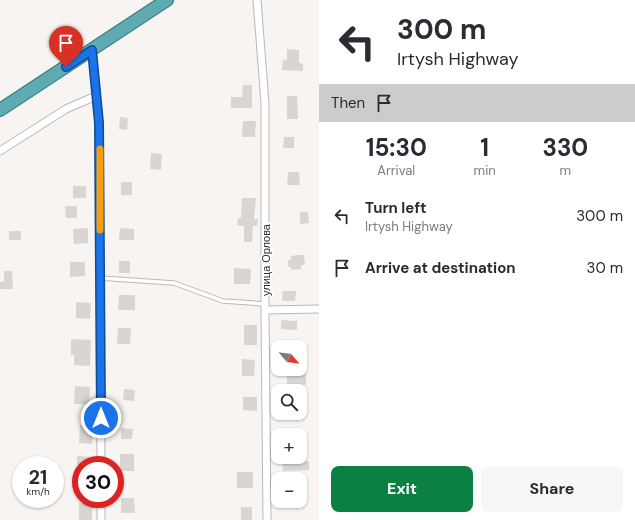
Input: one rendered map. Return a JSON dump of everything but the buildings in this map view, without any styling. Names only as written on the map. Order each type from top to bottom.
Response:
[{"type":"highway","points":[[0,110],[167,0]]},
{"type":"street","name":"улица Орлова","points":[[257,0],[265,103],[265,307],[268,520]]},
{"type":"street","points":[[92,50],[99,123],[101,456]]},
{"type":"street","points":[[0,151],[66,109],[96,96]]},
{"type":"street","points":[[265,307],[319,309]]},
{"type":"street","points":[[101,508],[101,520]]},
{"type":"lane","points":[[100,278],[174,283],[224,301],[265,307]]},
{"type":"slow traffic","points":[[100,149],[100,230]]},
{"type":"route","points":[[66,67],[92,50],[99,123],[101,418]]}]
